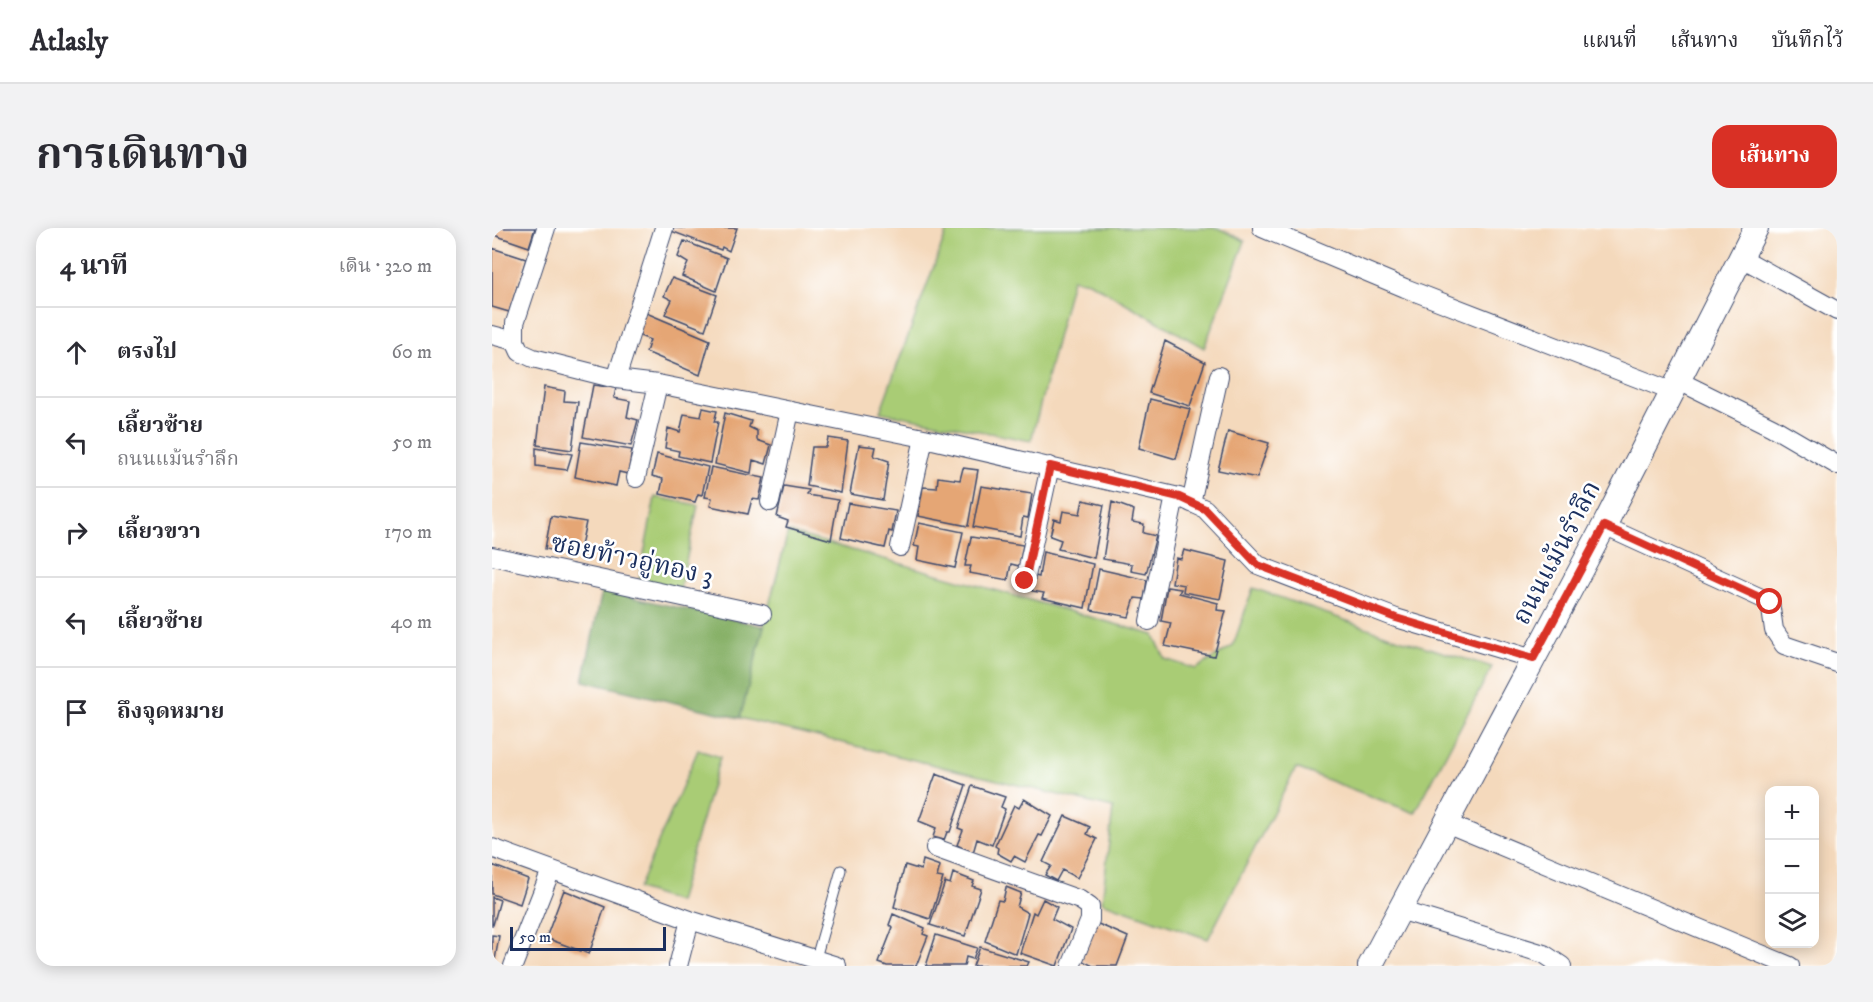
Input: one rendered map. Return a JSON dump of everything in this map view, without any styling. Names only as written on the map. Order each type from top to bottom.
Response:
[{"type":"street","points":[[546,228],[515,323],[515,340],[520,352],[533,358],[616,379],[658,384],[924,438],[1183,499],[1205,509],[1258,565],[1396,618],[1533,659]]},
{"type":"street","points":[[616,379],[664,228]]},
{"type":"street","points":[[1262,228],[1405,288],[1674,386],[1772,427],[1837,465]]},
{"type":"street","name":"ถนนแม้นรำลึก","points":[[1370,966],[1604,526],[1756,228]]},
{"type":"street","points":[[1740,257],[1837,310]]},
{"type":"street","points":[[492,335],[515,340]]},
{"type":"street","points":[[1149,621],[1219,376]]},
{"type":"street","points":[[636,478],[658,384]]},
{"type":"street","points":[[770,502],[790,411]]},
{"type":"street","points":[[900,547],[924,438]]},
{"type":"street","points":[[1025,581],[1050,466]]},
{"type":"street","points":[[1604,526],[1770,602],[1774,630],[1784,645],[1837,663]]},
{"type":"street","name":"ซอยท้าวอู่ทอง 3","points":[[492,556],[762,614]]},
{"type":"street","points":[[1446,823],[1790,966]]},
{"type":"street","points":[[492,848],[690,920],[837,966]]},
{"type":"street","points":[[935,848],[1080,900],[1090,907],[1090,920],[1071,966]]},
{"type":"street","points":[[513,966],[551,870]]},
{"type":"street","points":[[1399,910],[1544,954],[1562,966]]},
{"type":"street","points":[[678,966],[690,920]]},
{"type":"lane","points":[[816,958],[841,870]]},
{"type":"green space","points":[[948,228],[1218,228],[1245,241],[1204,348],[1089,282],[1072,279],[1031,441],[880,412]]},
{"type":"green space","points":[[655,497],[698,505],[680,589],[639,580]]},
{"type":"green space","points":[[788,532],[1154,635],[1165,659],[1196,669],[1233,646],[1253,588],[1399,639],[1492,667],[1415,813],[1296,768],[1208,939],[1102,902],[1113,808],[740,718]]},
{"type":"green space","points":[[602,591],[764,626],[740,718],[583,681]]},
{"type":"green space","points":[[698,750],[720,757],[678,902],[638,889]]},
{"type":"building","points":[[496,228],[535,228],[529,247],[494,235]]},
{"type":"building","points":[[673,228],[737,228],[729,251],[671,231]]},
{"type":"building","points":[[684,241],[727,258],[716,291],[682,276],[688,263],[678,257]]},
{"type":"building","points":[[492,248],[526,259],[509,312],[492,307]]},
{"type":"building","points":[[672,278],[717,295],[705,330],[665,314],[672,300],[664,296]]},
{"type":"building","points":[[644,312],[710,340],[700,375],[646,352],[650,340],[635,334]]},
{"type":"building","points":[[1165,341],[1205,362],[1190,406],[1149,393]]},
{"type":"building","points":[[593,385],[616,388],[614,398],[630,401],[627,417],[638,420],[631,446],[583,437]]},
{"type":"building","points":[[544,387],[565,391],[564,401],[578,402],[572,450],[537,445]]},
{"type":"building","points":[[1150,399],[1190,409],[1176,459],[1139,448]]},
{"type":"building","points":[[703,408],[717,411],[714,422],[718,422],[710,463],[678,456],[679,451],[665,448],[668,428],[680,432],[684,414],[701,417]]},
{"type":"building","points":[[725,413],[751,421],[749,427],[757,431],[757,440],[771,445],[766,464],[753,460],[751,473],[715,464]]},
{"type":"building","points":[[1228,431],[1269,443],[1257,478],[1218,470]]},
{"type":"building","points":[[828,438],[848,441],[841,493],[807,486],[812,447],[826,447]]},
{"type":"building","points":[[581,442],[632,450],[628,474],[619,472],[616,486],[575,477]]},
{"type":"building","points":[[859,445],[876,447],[874,456],[889,461],[883,500],[850,494]]},
{"type":"building","points":[[536,448],[572,454],[567,470],[536,466]]},
{"type":"building","points":[[657,454],[708,467],[702,495],[698,494],[695,502],[660,494],[663,479],[652,476]]},
{"type":"building","points":[[711,467],[764,478],[759,500],[752,499],[748,514],[710,506],[712,498],[705,497]]},
{"type":"building","points":[[963,468],[978,470],[968,526],[918,516],[923,487],[937,488],[938,477],[960,480]]},
{"type":"building","points":[[784,486],[809,490],[807,495],[838,500],[831,540],[786,527],[788,521],[777,517]]},
{"type":"building","points":[[981,486],[1032,494],[1028,518],[1023,517],[1020,536],[973,527]]},
{"type":"building","points":[[1083,500],[1104,505],[1094,558],[1058,549],[1061,540],[1050,536],[1054,519],[1061,521],[1063,511],[1080,514]]},
{"type":"building","points":[[1112,502],[1134,510],[1132,522],[1144,524],[1143,533],[1156,536],[1146,574],[1131,571],[1132,564],[1103,559]]},
{"type":"building","points":[[848,503],[896,511],[892,532],[889,531],[885,548],[841,538]]},
{"type":"building","points":[[551,516],[586,522],[579,555],[545,549]]},
{"type":"building","points":[[919,523],[963,532],[955,568],[917,560],[919,547],[914,546]]},
{"type":"building","points":[[971,537],[1023,545],[1019,566],[1011,564],[1008,580],[969,573],[971,566],[965,566]]},
{"type":"building","points":[[1184,550],[1228,561],[1220,599],[1183,592],[1184,585],[1172,583],[1176,558],[1181,559]]},
{"type":"building","points":[[1043,552],[1093,564],[1085,608],[1042,598],[1044,593],[1032,591],[1035,576],[1039,577]]},
{"type":"building","points":[[1099,569],[1147,580],[1144,599],[1135,598],[1129,617],[1091,610]]},
{"type":"building","points":[[1167,587],[1181,589],[1179,593],[1218,603],[1217,610],[1226,611],[1214,656],[1165,646],[1171,623],[1161,621]]},
{"type":"building","points":[[936,774],[966,785],[950,832],[947,832],[944,840],[933,837],[936,828],[919,821]]},
{"type":"building","points":[[972,786],[1005,797],[1001,807],[1005,809],[992,845],[977,839],[973,853],[957,845],[963,830],[958,828]]},
{"type":"building","points":[[1024,799],[1052,816],[1025,862],[1014,856],[1011,861],[997,853],[998,848],[995,846],[1014,805],[1019,808]]},
{"type":"building","points":[[1065,816],[1090,827],[1087,834],[1097,839],[1077,878],[1062,870],[1056,881],[1045,875],[1051,866],[1043,862]]},
{"type":"building","points":[[923,860],[940,866],[937,877],[943,878],[930,919],[894,907],[905,865],[921,870]]},
{"type":"building","points":[[492,865],[528,879],[520,904],[492,894]]},
{"type":"building","points":[[953,873],[974,881],[972,886],[981,889],[965,936],[930,925],[945,882],[950,884]]},
{"type":"building","points":[[1006,887],[1021,893],[1017,907],[1028,913],[1016,954],[985,941],[998,900],[1003,901]]},
{"type":"building","points":[[564,890],[605,907],[589,954],[546,938]]},
{"type":"building","points":[[492,897],[500,900],[493,925],[492,925]]},
{"type":"building","points":[[1043,899],[1057,907],[1052,919],[1071,929],[1057,966],[1020,953],[1033,912],[1036,914]]},
{"type":"building","points":[[893,914],[925,928],[923,934],[928,936],[916,966],[887,966],[879,963],[893,927],[889,925]]},
{"type":"building","points":[[1096,923],[1128,937],[1117,966],[1093,966],[1081,960]]},
{"type":"building","points":[[492,935],[499,936],[494,966],[492,966]]},
{"type":"building","points":[[936,935],[977,948],[973,959],[966,957],[964,966],[926,966]]},
{"type":"building","points":[[980,947],[1029,962],[1027,966],[973,966]]},
{"type":"route","points":[[1025,581],[1050,466],[1179,497],[1205,509],[1258,565],[1396,618],[1533,659],[1604,526],[1770,602]]}]
